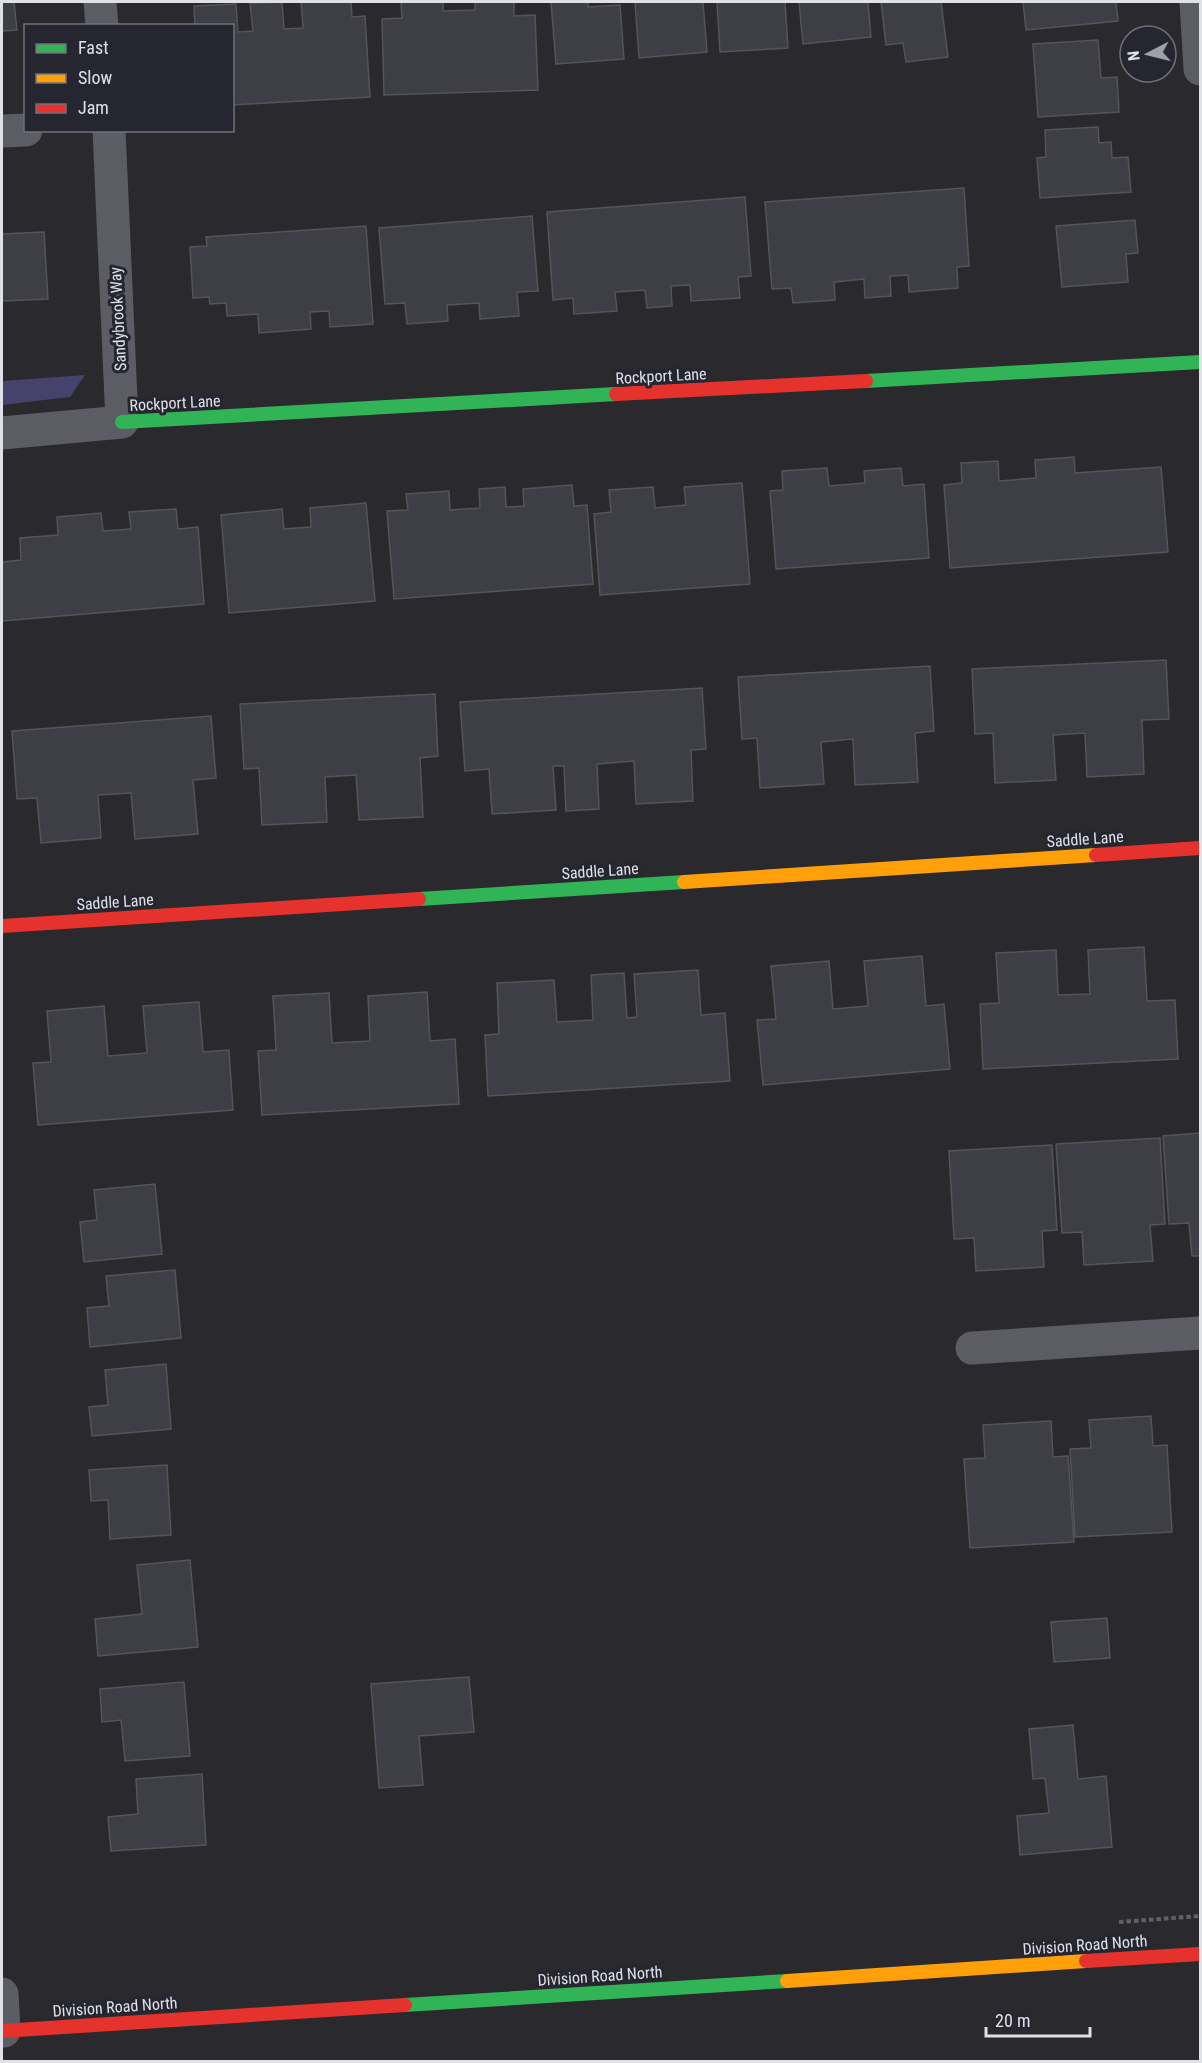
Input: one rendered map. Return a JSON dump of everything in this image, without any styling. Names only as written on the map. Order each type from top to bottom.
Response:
[{"type":"street","points":[[100,2],[102,24]]},
{"type":"street","points":[[1198,13],[1200,69]]},
{"type":"street","points":[[2,131],[24,130]]},
{"type":"street","name":"Sandybrook Way","points":[[109,132],[123,423]]},
{"type":"street","name":"Rockport Lane","points":[[123,423],[1200,362]]},
{"type":"street","points":[[2,433],[123,423]]},
{"type":"street","name":"Saddle Lane","points":[[2,926],[1200,848]]},
{"type":"street","points":[[972,1348],[1200,1333]]},
{"type":"street","name":"Division Road North","points":[[2,2031],[1200,1954]]},
{"type":"street","points":[[2,1994],[2,2031]]},
{"type":"shaded area","points":[[85,375],[70,397],[2,405],[2,381]]},
{"type":"building","points":[[2,2],[14,2],[17,30],[2,31]]},
{"type":"building","points":[[282,2],[284,29],[303,28],[301,2],[351,2],[352,17],[365,16],[370,97],[234,105],[234,24],[195,24],[194,6],[236,4],[238,32],[253,31],[250,3]]},
{"type":"building","points":[[401,2],[443,2],[443,11],[475,10],[475,2],[514,2],[514,16],[535,15],[538,90],[384,95],[382,19],[402,18]]},
{"type":"building","points":[[551,2],[588,2],[588,7],[620,5],[624,59],[556,64]]},
{"type":"building","points":[[635,2],[703,2],[707,52],[639,58]]},
{"type":"building","points":[[717,2],[785,2],[788,48],[720,52]]},
{"type":"building","points":[[799,2],[868,2],[871,37],[803,44]]},
{"type":"building","points":[[881,2],[941,2],[948,57],[906,62],[903,43],[886,45]]},
{"type":"building","points":[[1023,2],[1116,2],[1118,21],[1026,30]]},
{"type":"building","points":[[1098,40],[1101,78],[1117,77],[1119,112],[1038,117],[1033,44]]},
{"type":"building","points":[[1098,127],[1099,143],[1111,142],[1112,158],[1128,157],[1131,192],[1040,198],[1037,158],[1046,157],[1045,130]]},
{"type":"building","points":[[964,188],[969,266],[957,267],[958,288],[909,292],[908,275],[890,276],[891,296],[865,298],[864,279],[834,282],[835,300],[793,303],[791,288],[772,289],[765,202]]},
{"type":"building","points":[[745,197],[751,276],[738,277],[740,298],[691,301],[690,285],[671,286],[672,306],[647,308],[645,290],[615,292],[617,311],[574,314],[573,298],[553,300],[547,212]]},
{"type":"building","points":[[532,216],[538,291],[517,292],[519,316],[480,319],[479,303],[447,305],[448,321],[407,324],[405,303],[385,304],[379,228]]},
{"type":"building","points":[[1135,220],[1138,253],[1126,254],[1128,282],[1062,287],[1056,226]]},
{"type":"building","points":[[366,226],[373,324],[330,327],[329,311],[310,312],[311,329],[259,333],[258,314],[227,316],[226,303],[210,304],[209,297],[193,298],[190,247],[207,246],[206,237]]},
{"type":"building","points":[[44,232],[48,299],[2,301],[2,234]]},
{"type":"building","points":[[1074,457],[1075,473],[1161,467],[1168,552],[950,568],[944,485],[962,483],[961,463],[998,461],[999,481],[1036,478],[1035,460]]},
{"type":"building","points":[[827,468],[829,486],[865,483],[864,471],[901,468],[903,486],[924,484],[929,558],[776,569],[770,491],[783,490],[782,471]]},
{"type":"building","points":[[742,483],[750,584],[600,595],[594,514],[611,512],[609,490],[653,487],[655,508],[686,505],[684,487]]},
{"type":"building","points":[[572,485],[574,506],[587,505],[593,584],[394,599],[387,511],[408,510],[406,494],[449,491],[450,510],[480,508],[479,489],[505,487],[506,507],[524,506],[523,489]]},
{"type":"building","points":[[366,503],[375,601],[229,613],[221,515],[282,509],[284,529],[311,527],[310,508]]},
{"type":"building","points":[[176,509],[178,529],[198,527],[204,604],[2,621],[2,562],[21,560],[20,538],[58,535],[57,517],[101,513],[103,531],[131,529],[129,512]]},
{"type":"building","points":[[1166,660],[1169,719],[1142,720],[1144,774],[1087,777],[1085,733],[1053,735],[1056,780],[995,783],[993,733],[975,734],[972,669]]},
{"type":"building","points":[[930,666],[934,731],[915,733],[918,782],[855,785],[853,739],[821,742],[824,784],[760,788],[757,738],[742,739],[738,677]]},
{"type":"building","points":[[702,688],[706,749],[691,750],[693,801],[636,804],[634,761],[597,764],[599,809],[566,811],[564,766],[553,766],[556,810],[492,814],[489,769],[465,771],[460,702]]},
{"type":"building","points":[[435,694],[438,756],[420,758],[423,817],[359,820],[356,775],[325,777],[327,822],[262,825],[259,768],[244,769],[240,704]]},
{"type":"building","points":[[211,716],[216,778],[193,780],[198,834],[135,839],[131,793],[98,795],[101,838],[41,843],[37,798],[17,799],[12,731]]},
{"type":"building","points":[[1144,947],[1147,1001],[1175,1000],[1178,1059],[983,1069],[980,1004],[999,1003],[996,953],[1056,950],[1058,995],[1090,994],[1088,950]]},
{"type":"building","points":[[922,956],[926,1006],[944,1004],[950,1069],[763,1085],[757,1020],[776,1019],[771,966],[829,961],[833,1009],[868,1006],[864,961]]},
{"type":"building","points":[[698,970],[701,1015],[725,1013],[730,1081],[488,1096],[485,1035],[499,1034],[497,983],[554,980],[557,1022],[593,1020],[591,975],[624,973],[627,1018],[637,1017],[634,974]]},
{"type":"building","points":[[427,992],[430,1041],[455,1039],[459,1104],[262,1115],[258,1051],[276,1050],[273,996],[329,993],[332,1043],[370,1041],[368,996]]},
{"type":"building","points":[[199,1002],[203,1052],[229,1050],[233,1110],[38,1125],[33,1063],[51,1062],[47,1011],[104,1006],[108,1056],[147,1053],[143,1006]]},
{"type":"building","points":[[1200,1133],[1200,1256],[1192,1256],[1189,1223],[1169,1224],[1163,1136]]},
{"type":"building","points":[[1160,1138],[1165,1224],[1150,1225],[1153,1261],[1084,1265],[1082,1232],[1062,1233],[1056,1144]]},
{"type":"building","points":[[1052,1145],[1057,1230],[1042,1231],[1044,1267],[976,1271],[974,1238],[954,1239],[949,1151]]},
{"type":"building","points":[[155,1184],[162,1254],[84,1262],[80,1222],[97,1220],[94,1190]]},
{"type":"building","points":[[175,1270],[181,1338],[90,1347],[87,1308],[109,1306],[106,1276]]},
{"type":"building","points":[[166,1364],[171,1429],[92,1436],[89,1407],[108,1405],[105,1370]]},
{"type":"building","points":[[1151,1416],[1153,1446],[1167,1445],[1172,1532],[1075,1537],[1070,1449],[1091,1448],[1089,1420]]},
{"type":"building","points":[[1051,1421],[1053,1457],[1068,1456],[1074,1542],[970,1548],[964,1459],[985,1458],[983,1425]]},
{"type":"building","points":[[167,1465],[171,1535],[110,1539],[108,1500],[91,1501],[89,1470]]},
{"type":"building","points":[[190,1560],[198,1647],[98,1656],[95,1619],[142,1614],[137,1565]]},
{"type":"building","points":[[1107,1618],[1110,1658],[1054,1662],[1051,1622]]},
{"type":"building","points":[[469,1677],[474,1732],[419,1736],[423,1785],[379,1788],[371,1684]]},
{"type":"building","points":[[184,1682],[190,1756],[125,1761],[121,1720],[102,1722],[100,1689]]},
{"type":"building","points":[[1073,1725],[1078,1779],[1106,1776],[1112,1847],[1020,1855],[1017,1816],[1049,1813],[1045,1778],[1033,1779],[1029,1729]]},
{"type":"building","points":[[202,1774],[206,1845],[111,1851],[108,1817],[138,1814],[136,1779]]},
{"type":"traffic: fast","points":[[866,381],[1200,362]]},
{"type":"traffic: fast","points":[[122,422],[616,394]]},
{"type":"traffic: fast","points":[[419,899],[684,882]]},
{"type":"traffic: fast","points":[[405,2005],[787,1981]]},
{"type":"traffic: slow","points":[[684,882],[1096,855]]},
{"type":"traffic: slow","points":[[787,1981],[1086,1961]]},
{"type":"traffic: jam","points":[[616,394],[866,381]]},
{"type":"traffic: jam","points":[[1096,855],[1200,848]]},
{"type":"traffic: jam","points":[[2,926],[419,899]]},
{"type":"traffic: jam","points":[[1086,1961],[1200,1954]]},
{"type":"traffic: jam","points":[[2,2031],[405,2005]]}]
